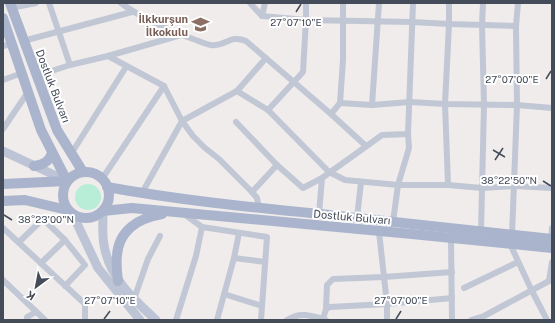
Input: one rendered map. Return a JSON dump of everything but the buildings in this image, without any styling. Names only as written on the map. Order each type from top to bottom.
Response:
[{"type":"main road","name":"Dostluk Bulvarı","points":[[11,6],[57,130],[83,172],[93,173],[105,183],[142,193],[259,208],[481,231],[511,240],[552,248]]},
{"type":"main road","points":[[3,18],[7,45],[22,73],[41,130],[67,181]]},
{"type":"main road","points":[[3,151],[67,181]]},
{"type":"main road","points":[[34,166],[46,163],[51,158],[52,152]]},
{"type":"main road","points":[[83,172],[67,181],[62,196],[64,203],[98,268],[139,320]]},
{"type":"main road","points":[[3,184],[67,181]]},
{"type":"main road","points":[[105,183],[109,200],[103,211],[104,245],[111,267],[118,281],[156,320]]},
{"type":"main road","name":"Dostluk Bulvarı","points":[[3,201],[25,200],[70,212],[80,218],[86,219],[98,215],[103,211],[132,208],[412,234],[451,239],[552,239]]},
{"type":"main road","points":[[118,281],[117,255],[122,238],[132,225],[142,219],[179,213]]},
{"type":"street","points":[[11,6],[36,3]]},
{"type":"street","points":[[49,3],[70,65]]},
{"type":"street","points":[[121,3],[132,12],[181,35],[212,45],[217,45],[232,39],[239,39],[246,42],[331,114],[366,146]]},
{"type":"street","points":[[250,3],[262,16],[306,20],[516,26]]},
{"type":"street","points":[[262,16],[265,3]]},
{"type":"street","points":[[268,110],[303,72],[306,3]]},
{"type":"street","points":[[331,114],[340,103],[343,60],[343,3]]},
{"type":"street","points":[[372,105],[379,3]]},
{"type":"street","points":[[394,222],[398,185],[408,154],[409,143],[408,134],[413,3]]},
{"type":"street","points":[[448,3],[449,24],[445,104],[448,185]]},
{"type":"street","points":[[481,231],[484,105],[482,25],[483,3]]},
{"type":"street","points":[[518,3],[516,26],[517,105],[511,240],[518,262],[547,320],[552,317]]},
{"type":"street","points":[[23,41],[132,12]]},
{"type":"street","points":[[36,76],[70,65],[108,56],[181,35]]},
{"type":"street","points":[[108,56],[164,86],[182,121],[199,142],[219,159],[252,192],[257,198],[259,208]]},
{"type":"street","points":[[142,193],[182,121],[237,91],[266,58]]},
{"type":"street","points":[[71,154],[126,67]]},
{"type":"street","points":[[3,80],[22,73]]},
{"type":"street","points":[[105,183],[164,86]]},
{"type":"street","points":[[237,91],[268,110],[329,172],[345,180],[398,185],[448,185],[482,188],[514,186],[552,188]]},
{"type":"street","points":[[3,128],[28,92]]},
{"type":"street","points":[[340,103],[372,105],[410,102],[517,105],[552,108]]},
{"type":"street","points":[[236,122],[277,165],[303,188],[322,178],[382,135],[408,134]]},
{"type":"street","points":[[252,192],[277,165]]},
{"type":"street","points":[[319,214],[322,178]]},
{"type":"street","points":[[357,218],[360,182]]},
{"type":"street","points":[[179,213],[202,227],[268,237],[261,320]]},
{"type":"street","points":[[19,242],[43,219],[65,240],[85,265],[65,286]]},
{"type":"street","points":[[176,320],[196,256],[202,227]]},
{"type":"street","points":[[3,228],[85,304],[85,320]]},
{"type":"street","points":[[552,228],[552,239]]},
{"type":"street","points":[[379,232],[387,304],[387,320]]},
{"type":"street","points":[[217,320],[234,258],[239,233]]},
{"type":"street","points":[[134,299],[148,259],[160,236]]},
{"type":"street","points":[[451,239],[452,320]]},
{"type":"street","points":[[41,263],[65,240]]},
{"type":"street","points":[[234,258],[265,262]]},
{"type":"street","points":[[464,288],[518,262]]},
{"type":"street","points":[[471,320],[484,316],[550,281],[552,262]]},
{"type":"street","points":[[287,320],[295,315],[304,314],[325,319],[327,286],[333,279],[452,272]]},
{"type":"street","points":[[3,280],[45,320]]},
{"type":"street","points":[[224,294],[262,306]]},
{"type":"street","points":[[326,309],[330,306],[387,304],[452,298]]},
{"type":"street","points":[[25,319],[36,312]]},
{"type":"green space","points":[[88,184],[97,188],[101,197],[97,206],[88,210],[79,206],[75,197],[79,188]]},
{"type":"place","name":"İlkkurşun İlkokulu","points":[[201,25]]}]
